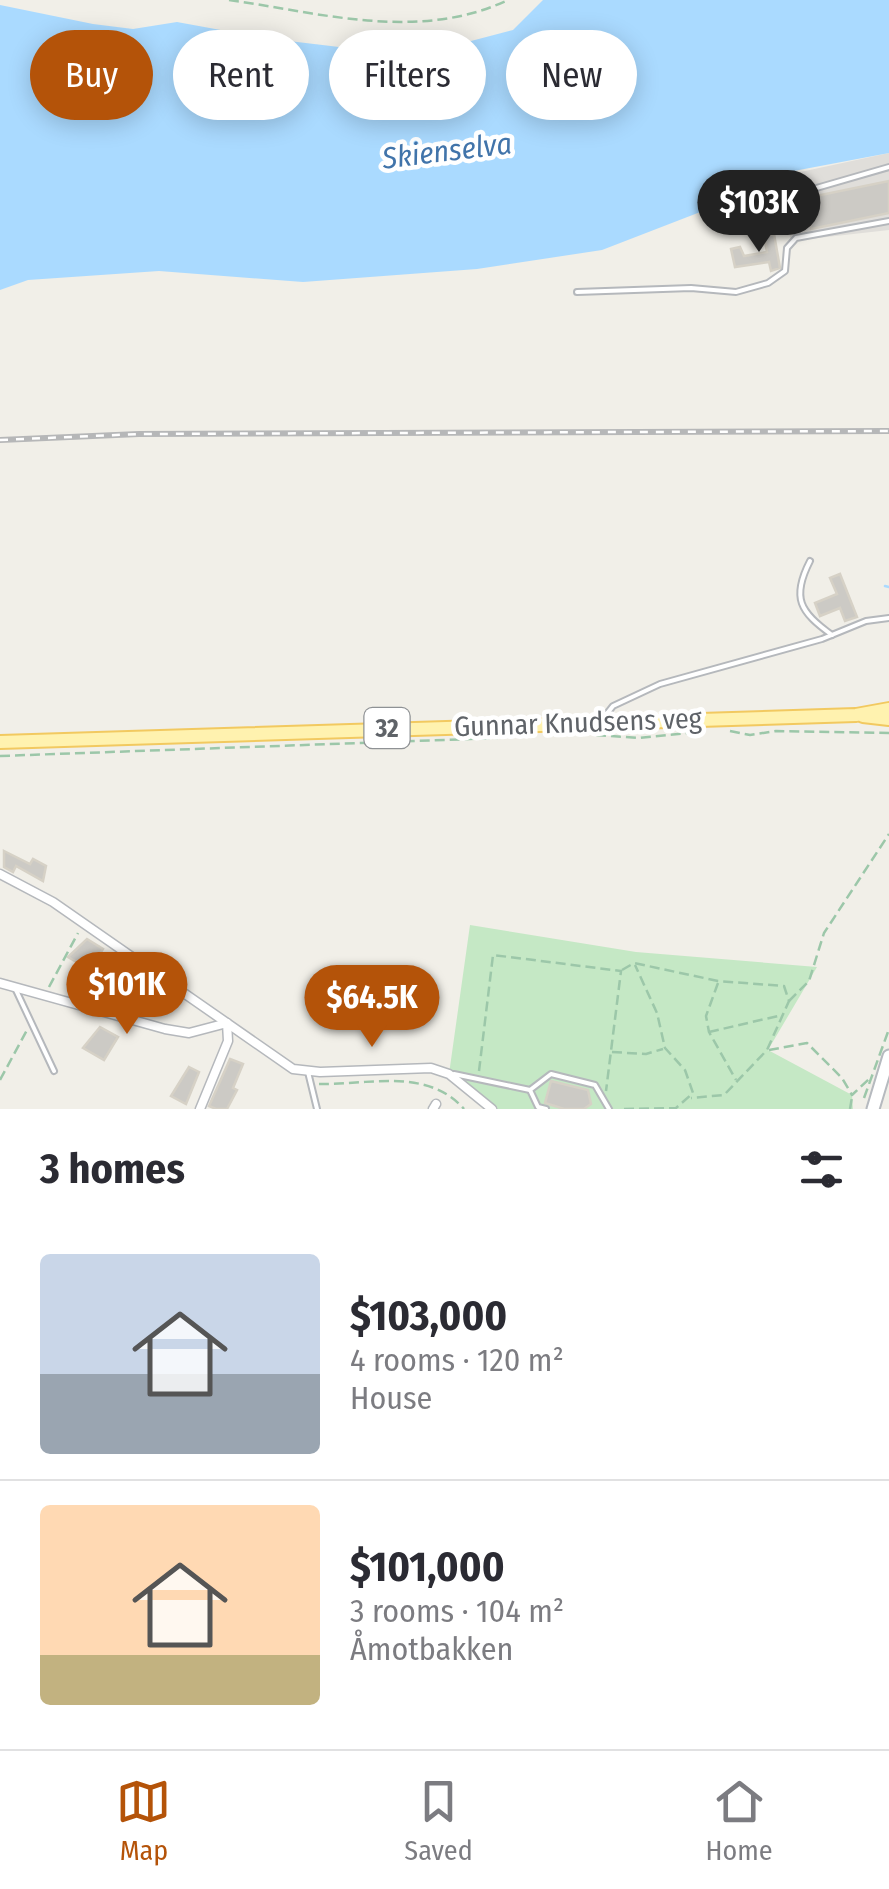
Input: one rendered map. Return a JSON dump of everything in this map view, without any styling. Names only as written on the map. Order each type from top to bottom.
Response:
[{"type":"main road","name":"Gunnar Knudsens veg","points":[[0,742],[856,715],[889,710]]},
{"type":"main road","name":"Gunnar Knudsens veg","points":[[856,715],[889,719]]},
{"type":"main road","points":[[872,1109],[889,1056]]},
{"type":"street","points":[[0,874],[53,902],[286,1065],[308,1072],[408,1067],[449,1074],[492,1109]]},
{"type":"street","points":[[0,982],[188,1033],[227,1023]]},
{"type":"street","points":[[200,1109],[228,1041],[227,1023]]},
{"type":"lane","points":[[792,201],[806,191],[889,167]]},
{"type":"lane","points":[[577,292],[691,288],[727,293],[756,288],[785,271],[787,248],[796,238],[889,220]]},
{"type":"lane","points":[[810,560],[800,580],[802,605],[812,621],[832,635]]},
{"type":"lane","points":[[601,721],[624,700],[675,680],[832,635],[866,621],[889,618]]},
{"type":"lane","points":[[15,988],[54,1071]]},
{"type":"lane","points":[[308,1072],[317,1109]]},
{"type":"lane","points":[[449,1074],[530,1090]]},
{"type":"lane","points":[[530,1090],[551,1074],[595,1086],[605,1108]]},
{"type":"lane","points":[[530,1090],[538,1107],[546,1109]]},
{"type":"path","points":[[228,0],[381,23],[454,17],[508,0]]},
{"type":"path","points":[[728,730],[750,735],[776,731],[889,733]]},
{"type":"path","points":[[584,734],[638,738],[699,732]]},
{"type":"path","points":[[0,756],[502,738]]},
{"type":"path","points":[[624,1109],[676,1108],[691,1098],[724,1095],[768,1050],[780,1016],[810,981],[824,933],[889,834]]},
{"type":"path","points":[[478,1078],[493,955],[622,971],[634,963],[718,981],[779,983],[790,1002]]},
{"type":"path","points":[[634,963],[657,1012],[664,1048],[685,1070],[691,1098]]},
{"type":"path","points":[[605,1108],[622,971]]},
{"type":"path","points":[[718,981],[706,1016],[709,1032],[736,1080]]},
{"type":"path","points":[[709,1032],[780,1016]]},
{"type":"path","points":[[768,1050],[807,1043],[842,1078],[852,1095],[850,1109]]},
{"type":"path","points":[[610,1052],[646,1054],[664,1048]]},
{"type":"path","points":[[852,1095],[869,1079]]},
{"type":"path","points":[[310,1084],[414,1082],[446,1093],[464,1109]]},
{"type":"shaded area","points":[[889,153],[889,230],[791,241],[777,177]]},
{"type":"green space","points":[[470,925],[636,952],[817,967],[768,1050],[852,1095],[853,1109],[492,1109],[449,1074]]},
{"type":"water","name":"Skienselva","points":[[543,0],[889,0],[889,153],[719,185],[721,204],[602,250],[477,269],[303,282],[159,271],[28,280],[0,290],[0,5],[133,29],[177,22],[220,30],[173,30],[173,120],[309,120],[309,43],[329,46],[329,120],[486,120],[486,37],[506,32],[506,120],[637,120],[637,30],[513,30]]},
{"type":"building","points":[[889,181],[889,213],[811,229],[806,198]]},
{"type":"building","points":[[774,234],[780,268],[771,271],[769,262],[735,267],[731,249],[740,247],[744,256],[767,252],[764,236]]},
{"type":"building","points":[[840,574],[857,617],[845,621],[840,608],[820,616],[815,603],[837,594],[830,578]]},
{"type":"building","points":[[4,851],[30,864],[33,859],[46,866],[43,881],[16,866],[13,872],[4,867]]},
{"type":"building","points":[[87,939],[103,949],[96,960],[103,964],[93,981],[86,977],[90,970],[68,957]]},
{"type":"building","points":[[130,967],[143,975],[136,994],[143,1005],[138,1014],[117,996]]},
{"type":"building","points":[[100,1027],[118,1037],[104,1060],[83,1048]]},
{"type":"building","points":[[230,1059],[243,1064],[233,1088],[237,1090],[227,1109],[216,1109],[209,1106]]},
{"type":"building","points":[[189,1067],[199,1072],[186,1104],[171,1096]]},
{"type":"building","points":[[551,1081],[588,1090],[591,1104],[584,1109],[564,1109],[545,1103]]},
{"type":"waterway","points":[[885,586],[889,587]]},
{"type":"railway","points":[[0,440],[139,434],[889,431]]}]
